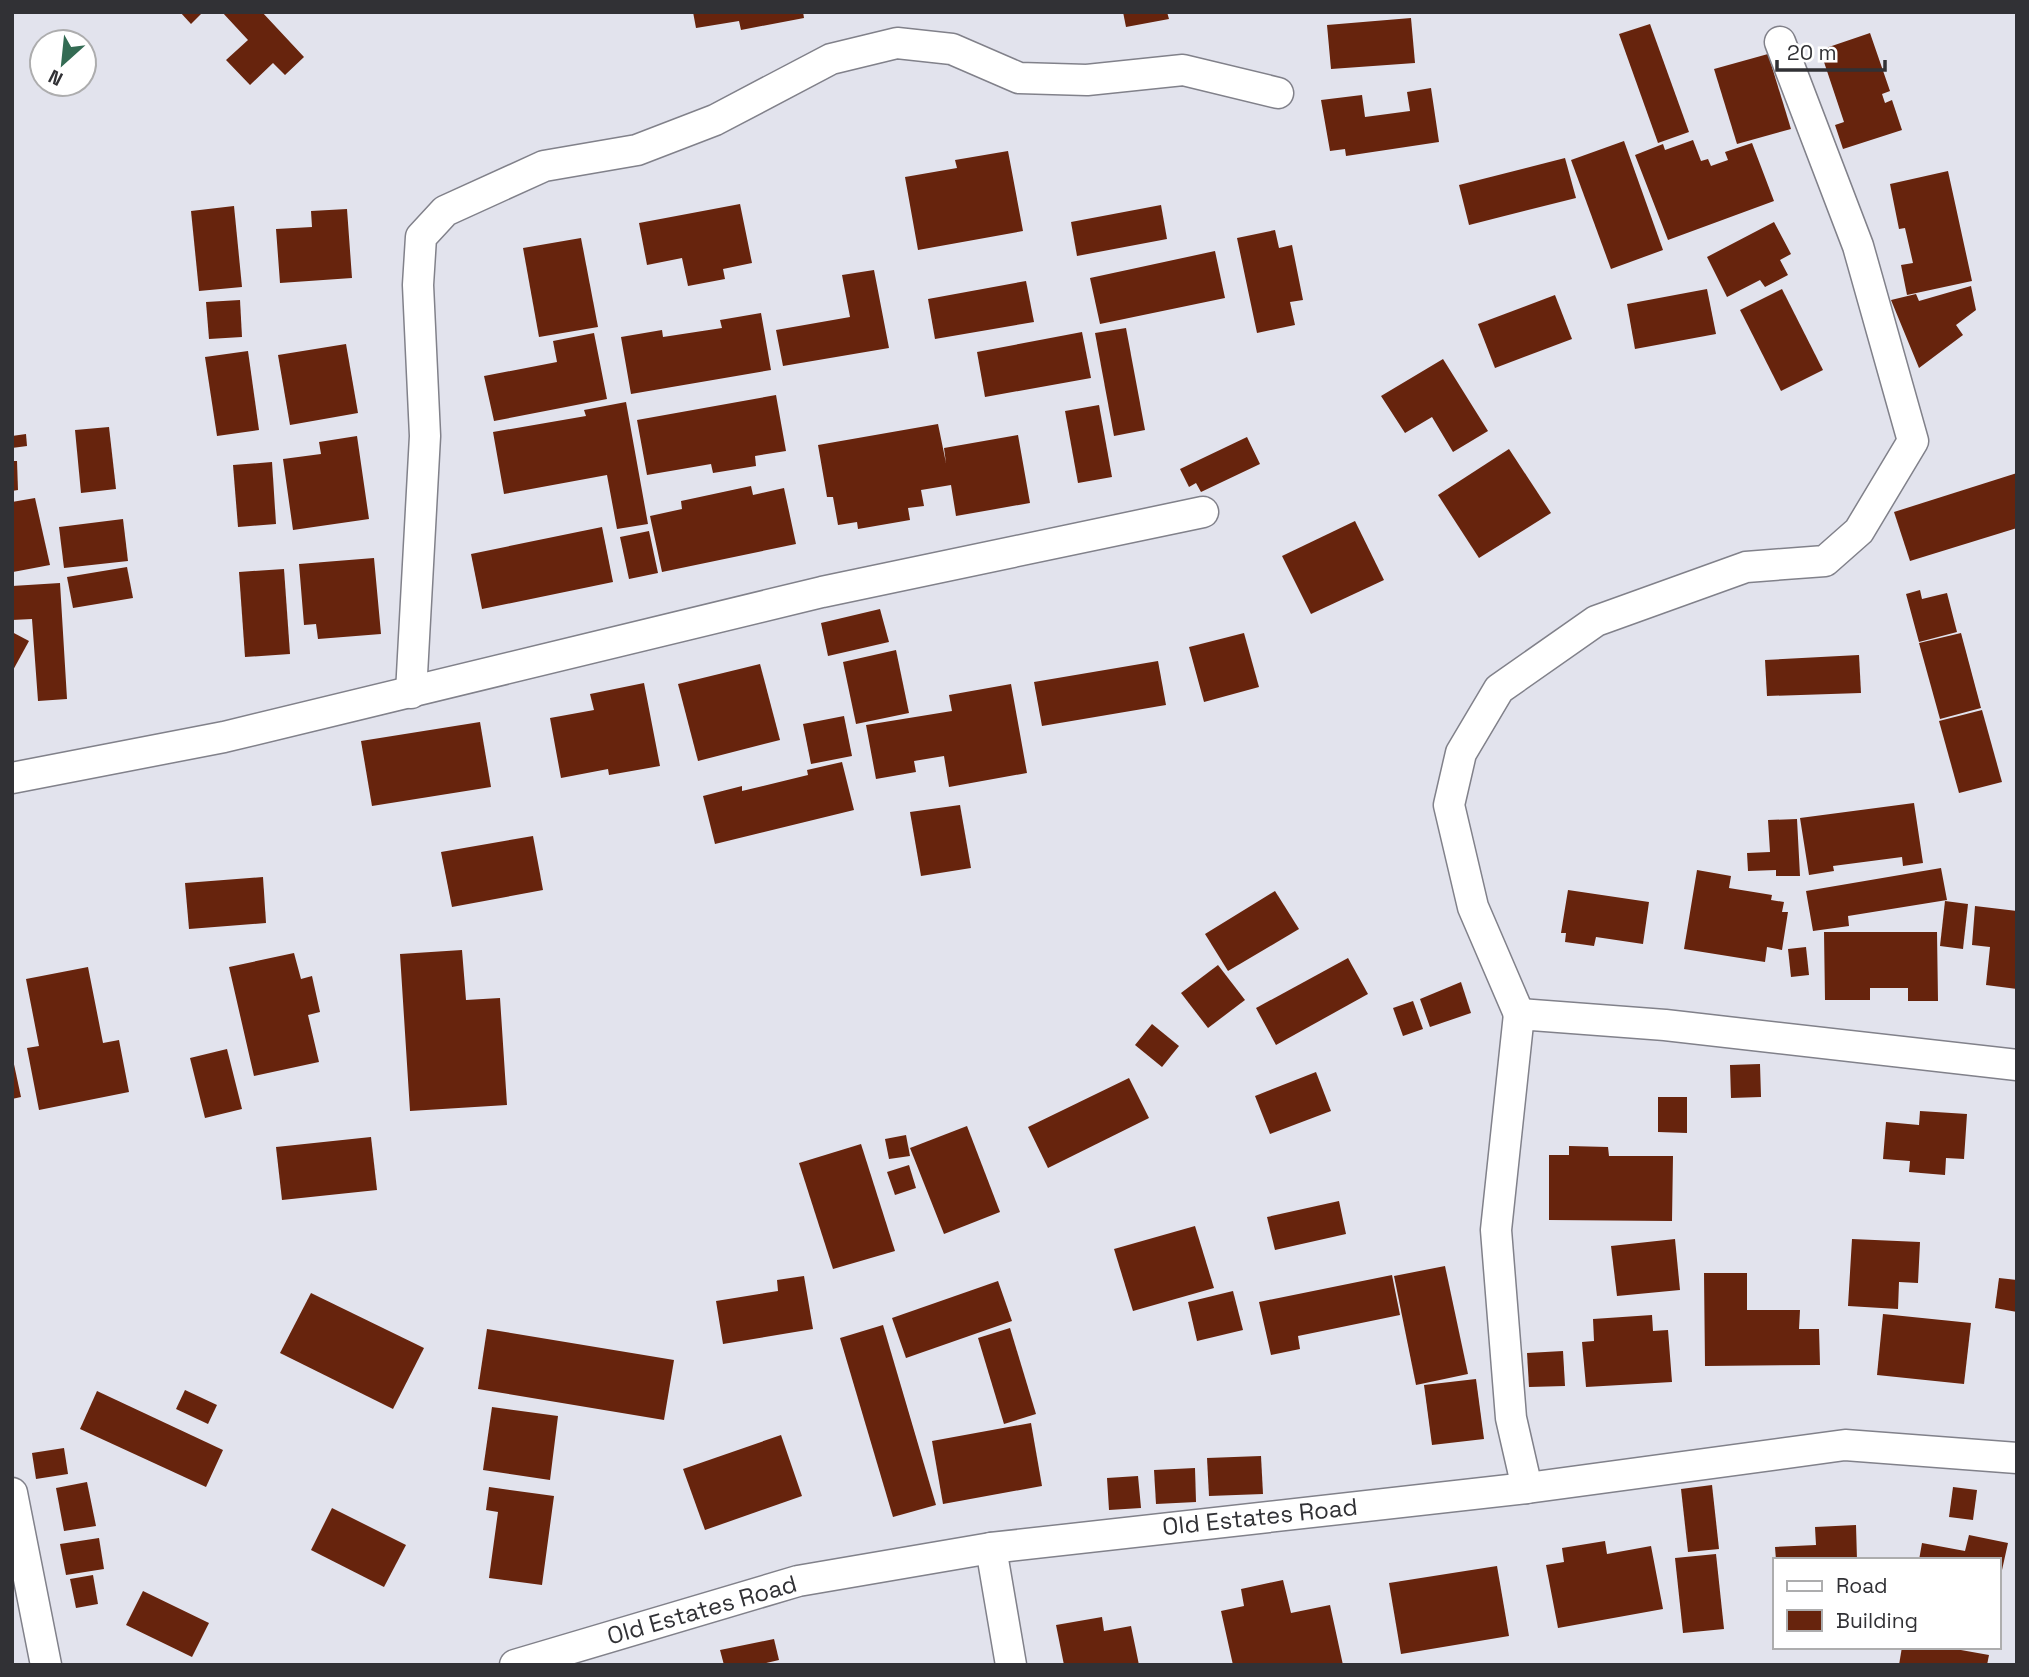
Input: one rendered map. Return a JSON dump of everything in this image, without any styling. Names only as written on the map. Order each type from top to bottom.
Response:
[{"type":"street","points":[[1527,1488],[1511,1418],[1496,1230],[1519,1014],[1473,907],[1449,805],[1461,753],[1499,689],[1597,621],[1746,567],[1825,561],[1859,531],[1913,441],[1858,246],[1780,42]]},
{"type":"street","points":[[411,693],[425,436],[418,285],[421,237],[445,211],[544,166],[637,150],[715,120],[831,59],[897,43],[952,49],[1019,78],[1087,80],[1183,70],[1278,93]]},
{"type":"street","points":[[12,778],[224,737],[822,592],[1203,512]]},
{"type":"street","points":[[1519,1014],[1665,1025],[2017,1065]]},
{"type":"street","name":"Old Estates Road","points":[[514,1665],[553,1660],[798,1581],[991,1548],[1527,1488],[1845,1445],[2017,1458]]},
{"type":"street","points":[[12,1493],[46,1665]]},
{"type":"street","points":[[991,1548],[1012,1665]]},
{"type":"building","points":[[180,12],[203,12],[191,24]]},
{"type":"building","points":[[222,12],[262,12],[304,57],[285,75],[273,63],[250,85],[226,60],[248,40]]},
{"type":"building","points":[[693,12],[803,12],[804,18],[741,30],[739,21],[696,28]]},
{"type":"building","points":[[1123,12],[1167,12],[1169,19],[1126,27]]},
{"type":"building","points":[[1411,18],[1415,63],[1331,69],[1327,25]]},
{"type":"building","points":[[1650,24],[1689,132],[1658,143],[1619,34]]},
{"type":"building","points":[[1870,33],[1890,91],[1882,94],[1885,103],[1892,100],[1902,130],[1843,149],[1835,125],[1844,122],[1820,50]]},
{"type":"building","points":[[1768,54],[1791,129],[1737,144],[1714,69]]},
{"type":"building","points":[[1431,88],[1439,142],[1346,156],[1345,149],[1330,151],[1321,100],[1362,95],[1365,117],[1410,111],[1407,92]]},
{"type":"building","points":[[1693,140],[1701,161],[1708,159],[1711,166],[1728,160],[1725,152],[1752,143],[1774,201],[1668,240],[1635,155],[1663,144],[1665,150]]},
{"type":"building","points":[[1624,141],[1663,250],[1611,269],[1571,160]]},
{"type":"building","points":[[1008,151],[1023,231],[918,250],[905,177],[957,168],[955,160]]},
{"type":"building","points":[[1565,158],[1576,198],[1469,225],[1459,185]]},
{"type":"building","points":[[1948,171],[1972,281],[1907,295],[1901,265],[1913,263],[1905,228],[1899,229],[1890,184]]},
{"type":"building","points":[[740,204],[752,263],[723,269],[725,279],[688,286],[682,258],[647,265],[639,223]]},
{"type":"building","points":[[1161,205],[1167,239],[1077,256],[1071,222]]},
{"type":"building","points":[[234,206],[242,287],[199,291],[191,211]]},
{"type":"building","points":[[347,209],[352,278],[280,283],[276,229],[312,227],[311,211]]},
{"type":"building","points":[[1774,222],[1791,254],[1780,260],[1788,275],[1765,287],[1760,280],[1727,297],[1707,257]]},
{"type":"building","points":[[1275,230],[1279,248],[1292,245],[1303,300],[1290,302],[1295,325],[1257,333],[1237,238]]},
{"type":"building","points":[[581,238],[598,327],[539,337],[523,248]]},
{"type":"building","points":[[1215,251],[1225,298],[1100,324],[1090,278]]},
{"type":"building","points":[[874,270],[889,348],[783,366],[776,330],[850,317],[842,275]]},
{"type":"building","points":[[1026,281],[1034,322],[935,339],[928,299]]},
{"type":"building","points":[[1971,286],[1976,310],[1956,325],[1963,335],[1919,368],[1891,300],[1916,294],[1919,301]]},
{"type":"building","points":[[1707,289],[1716,334],[1635,349],[1627,304]]},
{"type":"building","points":[[1782,289],[1823,370],[1781,391],[1740,310]]},
{"type":"building","points":[[1555,295],[1572,339],[1495,368],[1478,324]]},
{"type":"building","points":[[240,300],[242,337],[209,339],[206,302]]},
{"type":"building","points":[[761,313],[771,370],[631,394],[621,337],[662,330],[663,337],[722,328],[720,320]]},
{"type":"building","points":[[1126,328],[1145,430],[1114,436],[1095,333]]},
{"type":"building","points":[[1082,332],[1091,378],[985,397],[977,352]]},
{"type":"building","points":[[594,333],[607,399],[494,421],[484,376],[557,362],[553,341]]},
{"type":"building","points":[[346,344],[358,413],[290,425],[278,355]]},
{"type":"building","points":[[248,351],[259,430],[217,436],[205,357]]},
{"type":"building","points":[[1443,359],[1488,431],[1453,452],[1432,417],[1405,433],[1381,396]]},
{"type":"building","points":[[776,395],[786,451],[755,456],[756,466],[713,473],[711,464],[647,475],[637,420]]},
{"type":"building","points":[[626,402],[648,524],[617,529],[607,475],[504,494],[493,432],[586,416],[584,410]]},
{"type":"building","points":[[1099,405],[1112,477],[1078,483],[1065,411]]},
{"type":"building","points":[[938,424],[946,463],[944,448],[1018,435],[1030,503],[956,516],[951,485],[921,490],[924,506],[908,508],[910,520],[858,529],[857,522],[838,525],[833,497],[827,497],[818,445]]},
{"type":"building","points":[[109,427],[116,489],[81,493],[75,430]]},
{"type":"building","points":[[26,434],[27,446],[12,448],[12,436]]},
{"type":"building","points":[[357,436],[369,519],[293,530],[283,459],[321,454],[319,442]]},
{"type":"building","points":[[1247,437],[1260,464],[1201,492],[1196,483],[1189,487],[1180,469]]},
{"type":"building","points":[[1509,449],[1551,513],[1479,558],[1438,495]]},
{"type":"building","points":[[12,461],[17,461],[18,490],[12,491]]},
{"type":"building","points":[[272,462],[276,524],[238,527],[233,465]]},
{"type":"building","points":[[2017,473],[2017,528],[1910,561],[1894,512]]},
{"type":"building","points":[[751,486],[753,495],[784,488],[796,544],[662,572],[650,516],[682,509],[681,501]]},
{"type":"building","points":[[35,498],[50,565],[13,572],[12,502]]},
{"type":"building","points":[[123,519],[128,561],[64,568],[59,527]]},
{"type":"building","points":[[1355,521],[1384,580],[1311,614],[1282,556]]},
{"type":"building","points":[[602,527],[613,582],[482,609],[471,554]]},
{"type":"building","points":[[649,531],[658,573],[629,579],[620,537]]},
{"type":"building","points":[[374,558],[381,634],[318,639],[316,624],[304,625],[299,564]]},
{"type":"building","points":[[127,567],[133,598],[73,608],[67,577]]},
{"type":"building","points":[[284,569],[290,654],[245,657],[239,572]]},
{"type":"building","points":[[60,583],[67,699],[38,701],[32,619],[12,620],[12,586]]},
{"type":"building","points":[[1920,590],[1922,599],[1947,593],[1957,632],[1919,642],[1906,594]]},
{"type":"building","points":[[880,609],[889,642],[828,656],[821,623]]},
{"type":"building","points":[[12,632],[29,641],[12,672]]},
{"type":"building","points":[[1244,633],[1259,687],[1204,702],[1189,647]]},
{"type":"building","points":[[1961,633],[1981,708],[1940,719],[1919,643]]},
{"type":"building","points":[[896,650],[909,713],[856,724],[843,662]]},
{"type":"building","points":[[1859,655],[1861,693],[1767,696],[1765,660]]},
{"type":"building","points":[[1158,661],[1166,705],[1042,726],[1034,682]]},
{"type":"building","points":[[760,664],[780,740],[698,761],[678,684]]},
{"type":"building","points":[[644,683],[660,766],[609,775],[608,769],[561,778],[550,718],[594,710],[590,694]]},
{"type":"building","points":[[1011,684],[1027,773],[949,787],[944,756],[914,761],[916,772],[876,779],[866,725],[952,711],[949,695]]},
{"type":"building","points":[[1982,710],[2002,782],[1959,793],[1939,721]]},
{"type":"building","points":[[844,716],[852,756],[811,764],[803,724]]},
{"type":"building","points":[[480,722],[491,787],[372,806],[361,741]]},
{"type":"building","points":[[842,762],[854,810],[715,844],[703,796],[742,786],[742,791],[808,775],[807,770]]},
{"type":"building","points":[[1914,803],[1923,863],[1903,866],[1902,857],[1833,866],[1834,871],[1809,875],[1800,818]]},
{"type":"building","points":[[960,805],[971,868],[921,876],[910,812]]},
{"type":"building","points":[[1797,819],[1800,876],[1776,876],[1776,870],[1748,871],[1747,853],[1770,852],[1768,820]]},
{"type":"building","points":[[533,836],[543,890],[452,907],[441,852]]},
{"type":"building","points":[[1941,868],[1947,900],[1848,916],[1849,926],[1813,931],[1806,891]]},
{"type":"building","points":[[1697,870],[1731,876],[1729,888],[1772,895],[1771,900],[1784,902],[1782,912],[1788,912],[1782,950],[1767,947],[1765,962],[1684,949]]},
{"type":"building","points":[[263,877],[266,923],[189,929],[185,883]]},
{"type":"building","points":[[1568,890],[1649,902],[1643,944],[1596,937],[1594,946],[1565,942],[1566,933],[1561,933]]},
{"type":"building","points":[[1275,891],[1299,929],[1228,971],[1205,934]]},
{"type":"building","points":[[1945,901],[1968,904],[1963,949],[1940,946]]},
{"type":"building","points":[[1975,906],[2017,911],[2017,989],[1986,985],[1990,947],[1972,945]]},
{"type":"building","points":[[1824,932],[1937,932],[1938,1001],[1908,1001],[1908,988],[1870,988],[1870,1000],[1825,1000]]},
{"type":"building","points":[[1806,947],[1809,975],[1791,977],[1788,949]]},
{"type":"building","points":[[462,950],[466,1000],[500,998],[507,1105],[410,1111],[400,954]]},
{"type":"building","points":[[294,953],[301,979],[312,976],[320,1012],[308,1015],[319,1062],[254,1076],[229,967]]},
{"type":"building","points":[[1348,958],[1368,994],[1276,1045],[1256,1008]]},
{"type":"building","points":[[1218,965],[1245,1000],[1208,1028],[1181,993]]},
{"type":"building","points":[[88,967],[103,1043],[119,1040],[129,1092],[39,1110],[27,1048],[39,1046],[26,979]]},
{"type":"building","points":[[1461,982],[1471,1013],[1430,1027],[1420,999]]},
{"type":"building","points":[[1413,1001],[1423,1029],[1403,1036],[1393,1008]]},
{"type":"building","points":[[1152,1024],[1179,1046],[1162,1067],[1135,1045]]},
{"type":"building","points":[[227,1049],[242,1109],[205,1118],[190,1058]]},
{"type":"building","points":[[12,1055],[21,1097],[12,1099]]},
{"type":"building","points":[[1760,1064],[1761,1097],[1731,1098],[1730,1065]]},
{"type":"building","points":[[1316,1072],[1331,1111],[1270,1134],[1255,1096]]},
{"type":"building","points":[[1129,1078],[1149,1118],[1048,1168],[1028,1127]]},
{"type":"building","points":[[1658,1097],[1687,1097],[1687,1133],[1658,1132]]},
{"type":"building","points":[[1920,1111],[1967,1114],[1964,1159],[1946,1158],[1945,1175],[1909,1172],[1910,1161],[1883,1159],[1886,1122],[1919,1125]]},
{"type":"building","points":[[967,1126],[1000,1212],[944,1234],[910,1148]]},
{"type":"building","points":[[906,1135],[910,1156],[889,1159],[885,1139]]},
{"type":"building","points":[[371,1137],[377,1190],[282,1200],[276,1147]]},
{"type":"building","points":[[861,1144],[895,1251],[833,1269],[799,1163]]},
{"type":"building","points":[[1569,1146],[1608,1147],[1609,1156],[1673,1156],[1672,1221],[1549,1220],[1549,1155],[1569,1155]]},
{"type":"building","points":[[909,1165],[916,1188],[895,1195],[887,1172]]},
{"type":"building","points":[[1339,1201],[1346,1234],[1275,1250],[1267,1217]]},
{"type":"building","points":[[1195,1226],[1214,1288],[1133,1311],[1114,1249]]},
{"type":"building","points":[[1675,1239],[1680,1290],[1617,1296],[1611,1246]]},
{"type":"building","points":[[1852,1239],[1920,1242],[1918,1283],[1899,1282],[1898,1309],[1848,1306]]},
{"type":"building","points":[[1445,1266],[1468,1374],[1416,1385],[1394,1276]]},
{"type":"building","points":[[1704,1273],[1747,1273],[1747,1310],[1800,1310],[1799,1329],[1819,1329],[1820,1365],[1705,1366]]},
{"type":"building","points":[[1392,1275],[1400,1315],[1298,1336],[1300,1349],[1271,1355],[1259,1302]]},
{"type":"building","points":[[804,1276],[813,1329],[723,1344],[716,1301],[778,1291],[777,1280]]},
{"type":"building","points":[[1999,1278],[2017,1280],[2017,1312],[1995,1308]]},
{"type":"building","points":[[998,1281],[1012,1321],[906,1358],[892,1318]]},
{"type":"building","points":[[1233,1291],[1243,1330],[1197,1341],[1188,1302]]},
{"type":"building","points":[[311,1293],[424,1348],[393,1409],[280,1353]]},
{"type":"building","points":[[1883,1314],[1971,1323],[1964,1384],[1877,1375]]},
{"type":"building","points":[[1652,1315],[1653,1331],[1668,1330],[1672,1382],[1586,1387],[1582,1342],[1594,1341],[1593,1319]]},
{"type":"building","points":[[883,1325],[936,1505],[893,1517],[840,1338]]},
{"type":"building","points":[[1010,1328],[1036,1414],[1004,1424],[978,1338]]},
{"type":"building","points":[[487,1329],[674,1360],[664,1420],[478,1389]]},
{"type":"building","points":[[1563,1351],[1565,1386],[1529,1387],[1527,1353]]},
{"type":"building","points":[[1476,1379],[1484,1439],[1432,1445],[1424,1385]]},
{"type":"building","points":[[185,1390],[217,1405],[208,1424],[176,1409]]},
{"type":"building","points":[[97,1391],[223,1450],[206,1487],[80,1429]]},
{"type":"building","points":[[492,1407],[558,1416],[550,1480],[483,1470]]},
{"type":"building","points":[[1031,1423],[1042,1486],[943,1504],[932,1441]]},
{"type":"building","points":[[781,1435],[802,1496],[705,1530],[683,1469]]},
{"type":"building","points":[[64,1448],[68,1474],[36,1479],[32,1453]]},
{"type":"building","points":[[1261,1456],[1263,1494],[1209,1496],[1207,1458]]},
{"type":"building","points":[[1195,1468],[1196,1502],[1156,1504],[1154,1470]]},
{"type":"building","points":[[1138,1476],[1141,1508],[1109,1510],[1107,1478]]},
{"type":"building","points":[[87,1482],[96,1526],[64,1531],[56,1488]]},
{"type":"building","points":[[1712,1485],[1719,1549],[1688,1552],[1681,1489]]},
{"type":"building","points":[[489,1487],[554,1496],[542,1585],[489,1578],[498,1512],[486,1510]]},
{"type":"building","points":[[1953,1487],[1977,1490],[1973,1520],[1949,1517]]},
{"type":"building","points":[[332,1508],[406,1545],[384,1587],[311,1550]]},
{"type":"building","points":[[1856,1525],[1857,1558],[1776,1558],[1775,1547],[1816,1545],[1815,1527]]},
{"type":"building","points":[[1969,1535],[2008,1543],[2001,1574],[2001,1558],[1919,1558],[1922,1543],[1965,1551]]},
{"type":"building","points":[[99,1538],[104,1569],[66,1575],[60,1544]]},
{"type":"building","points":[[1605,1541],[1607,1554],[1651,1546],[1663,1609],[1558,1628],[1546,1565],[1564,1562],[1562,1548]]},
{"type":"building","points":[[1716,1554],[1724,1629],[1683,1633],[1675,1558]]},
{"type":"building","points":[[1497,1566],[1509,1636],[1401,1654],[1389,1583]]},
{"type":"building","points":[[93,1575],[98,1604],[76,1608],[70,1579]]},
{"type":"building","points":[[1283,1580],[1291,1613],[1330,1605],[1343,1665],[1233,1665],[1221,1611],[1244,1606],[1241,1589]]},
{"type":"building","points":[[143,1591],[209,1623],[192,1657],[126,1625]]},
{"type":"building","points":[[1102,1617],[1104,1631],[1131,1626],[1139,1665],[1064,1665],[1056,1625]]},
{"type":"building","points":[[774,1639],[779,1660],[758,1665],[724,1665],[720,1650]]},
{"type":"building","points":[[1902,1649],[1955,1649],[1989,1655],[1987,1665],[1899,1665]]}]
